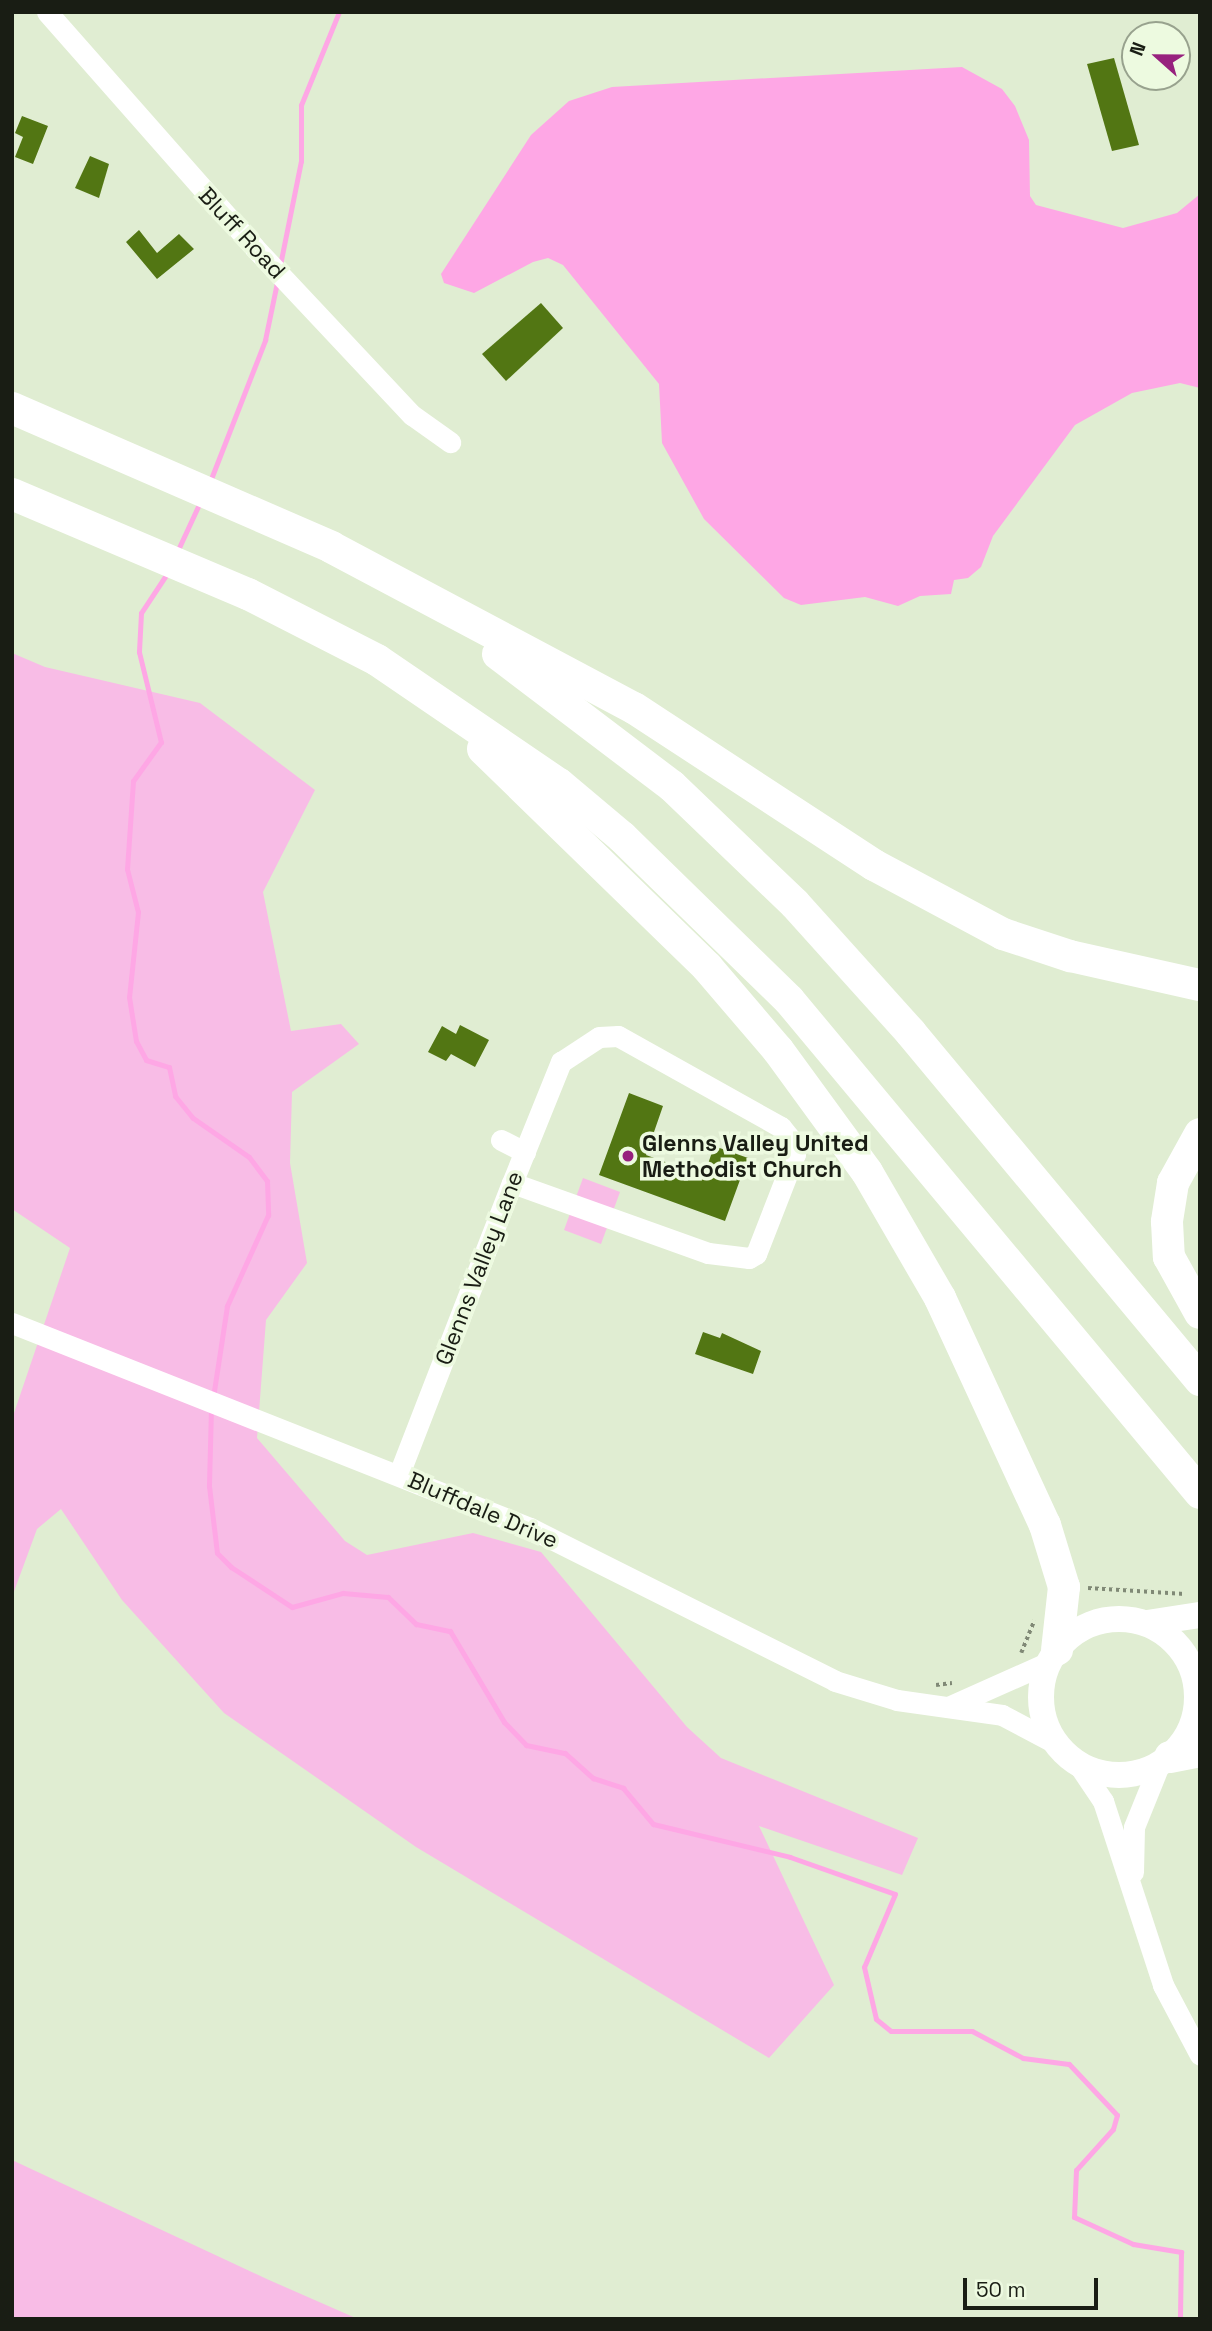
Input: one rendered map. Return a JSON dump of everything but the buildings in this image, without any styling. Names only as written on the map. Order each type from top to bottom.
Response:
[{"type":"highway","points":[[12,408],[132,455],[272,517],[634,708],[937,902],[1003,934],[1070,956],[1200,985]]},
{"type":"highway","points":[[12,494],[93,524],[248,594],[419,687],[559,784],[736,944],[789,1000],[1200,1493]]},
{"type":"highway","points":[[331,547],[541,685],[672,786],[729,838],[911,1033],[1200,1380]]},
{"type":"highway","points":[[419,687],[657,913],[831,1117],[940,1298],[1045,1525],[1064,1587],[1053,1656]]},
{"type":"highway","points":[[1200,1134],[1173,1183],[1167,1222],[1169,1257],[1200,1312]]},
{"type":"main road","points":[[1147,1623],[1184,1652],[1199,1696],[1195,1720],[1176,1757],[1119,1776],[1078,1764],[1057,1744],[1041,1704],[1053,1656],[1097,1621],[1147,1623],[1196,1603]]},
{"type":"street","name":"Bluff Road","points":[[47,12],[254,247],[412,415],[450,442]]},
{"type":"street","name":"Glenns Valley Lane","points":[[399,1474],[512,1183],[561,1062],[599,1037],[618,1036],[787,1133],[794,1154],[756,1254],[741,1259],[708,1253],[512,1183]]},
{"type":"street","points":[[500,1140],[525,1152]]},
{"type":"street","name":"Bluffdale Drive","points":[[12,1323],[399,1474],[601,1562],[779,1658],[872,1693],[1002,1715],[1057,1744]]},
{"type":"street","points":[[946,1707],[1053,1656]]},
{"type":"street","points":[[1133,1895],[1134,1827],[1176,1757]]},
{"type":"street","points":[[1078,1764],[1103,1801],[1163,1985],[1200,2055]]},
{"type":"path","points":[[1076,1587],[1196,1603]]},
{"type":"path","points":[[1019,1657],[1037,1610]]},
{"type":"path","points":[[932,1686],[965,1682]]},
{"type":"shaded area","points":[[962,67],[1002,89],[1015,106],[1029,140],[1030,196],[1036,205],[1123,228],[1177,213],[1200,194],[1200,388],[1180,383],[1132,393],[1075,425],[993,536],[981,567],[968,578],[954,580],[951,594],[920,596],[898,606],[865,597],[801,605],[784,598],[704,519],[662,443],[659,384],[563,265],[548,258],[533,262],[474,293],[444,283],[441,274],[531,135],[569,101],[612,87]]},
{"type":"shaded area","points":[[12,653],[45,667],[200,703],[315,790],[263,892],[291,1031],[341,1024],[359,1044],[292,1092],[290,1163],[307,1263],[266,1320],[257,1438],[345,1541],[367,1555],[473,1533],[541,1552],[687,1727],[721,1758],[918,1838],[902,1875],[759,1826],[834,1985],[769,2058],[416,1847],[224,1713],[122,1600],[61,1509],[37,1529],[12,1597],[12,1419],[70,1248],[12,1209]]},
{"type":"shaded area","points":[[583,1178],[620,1192],[601,1244],[564,1230]]},
{"type":"shaded area","points":[[12,2160],[269,2280],[358,2319],[12,2319]]},
{"type":"waterway","points":[[280,265],[301,161],[301,105],[339,12]]},
{"type":"waterway","points":[[209,484],[265,340],[277,282]]},
{"type":"waterway","points":[[176,554],[200,502]]},
{"type":"waterway","points":[[168,572],[141,613],[139,652],[161,742],[133,781],[127,869],[138,912],[129,997],[136,1041],[146,1060],[169,1067],[175,1096],[193,1118],[249,1157],[267,1181],[268,1215],[227,1306],[213,1398]]},
{"type":"waterway","points":[[211,1408],[209,1486],[217,1553],[231,1567],[292,1607],[343,1593],[388,1597],[416,1624],[450,1631],[504,1722],[526,1745],[565,1753],[593,1778],[623,1788],[653,1824],[790,1857],[895,1894],[864,1967],[876,2019],[891,2031],[972,2031],[1023,2058],[1069,2064],[1117,2115],[1113,2129],[1076,2170],[1074,2217],[1133,2244],[1181,2252],[1180,2319]]},
{"type":"place","name":"Glenns Valley United Methodist Church","points":[[628,1156]]}]
